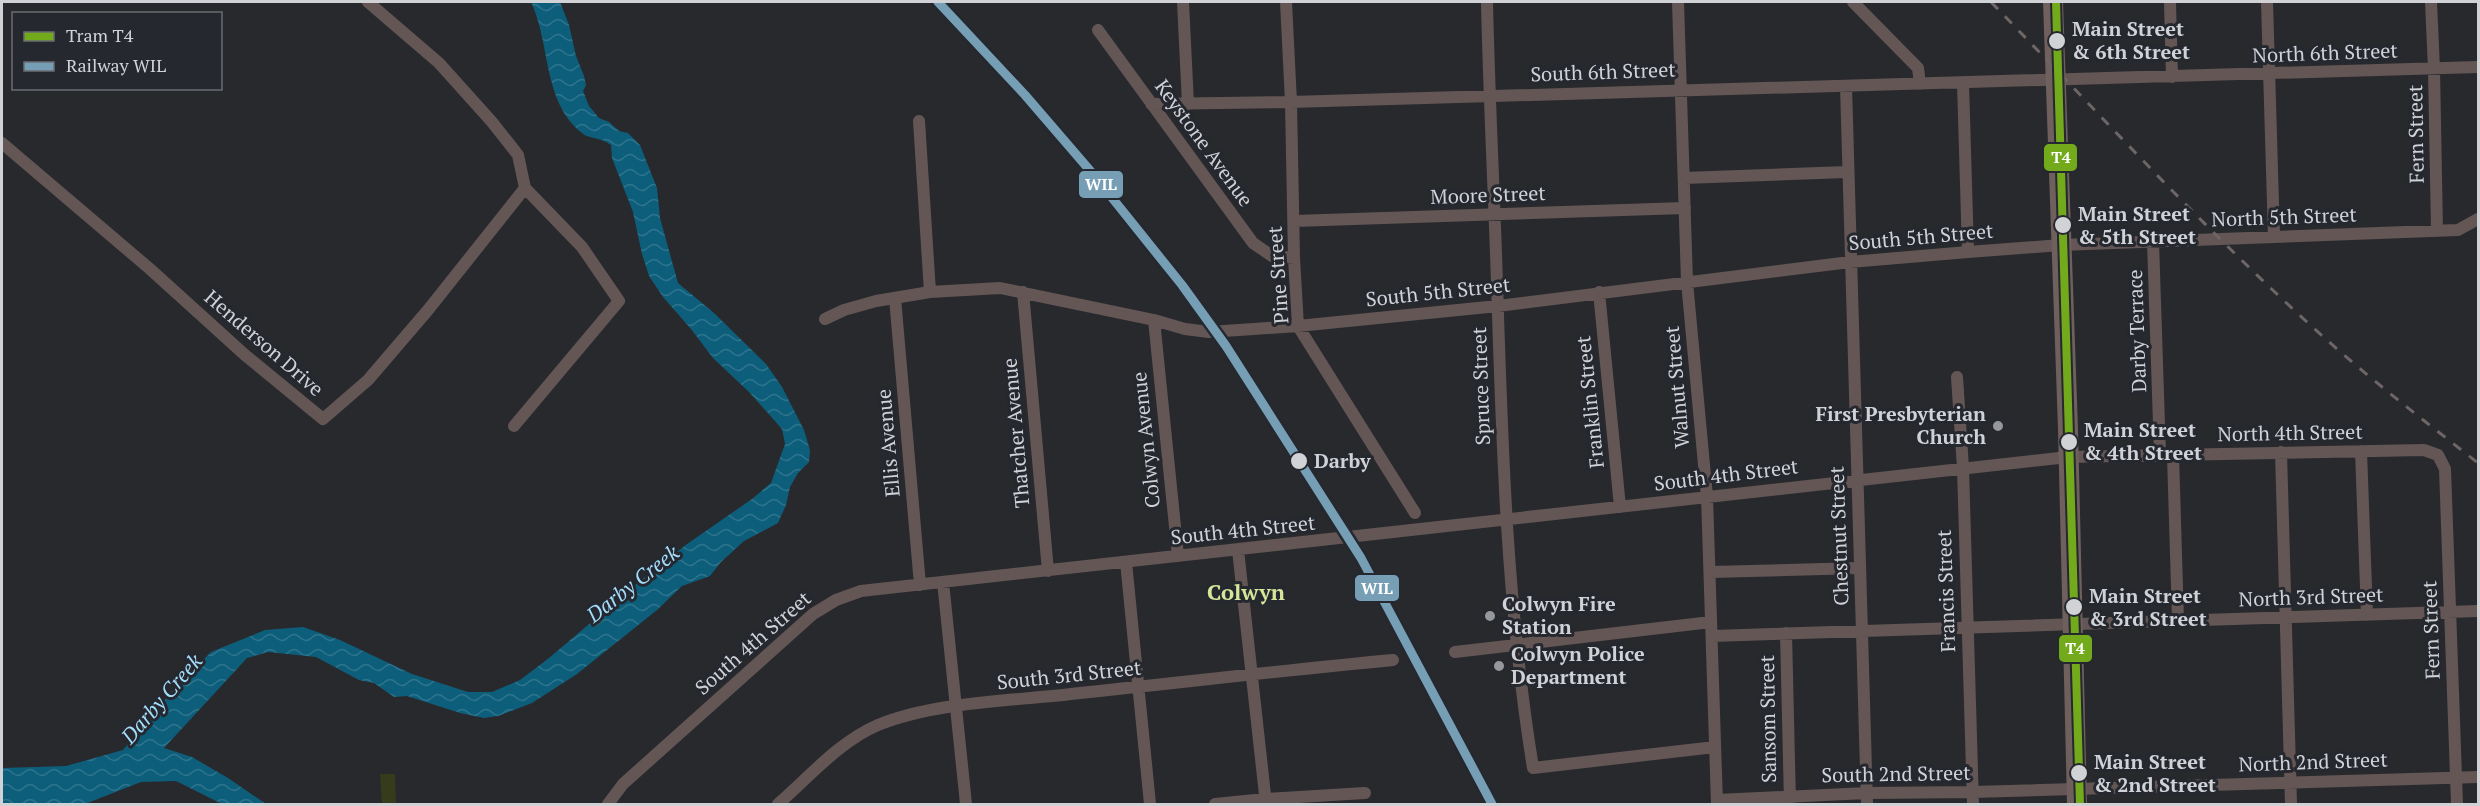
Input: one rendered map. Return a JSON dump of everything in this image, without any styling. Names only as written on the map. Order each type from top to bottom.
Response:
[{"type":"main road","points":[[2053,2],[2068,457],[2076,796]]},
{"type":"street","points":[[368,2],[439,63],[492,122],[518,155],[525,188],[582,247],[619,301],[513,426]]},
{"type":"street","points":[[1183,2],[1188,104]]},
{"type":"street","name":"Pine Street","points":[[1286,2],[1298,326],[1415,513]]},
{"type":"street","name":"Spruce Street","points":[[1487,2],[1505,518],[1523,707],[1533,768],[1715,747]]},
{"type":"street","name":"Walnut Street","points":[[1678,2],[1687,282],[1707,496],[1717,802]]},
{"type":"street","points":[[1853,2],[1918,68],[1920,84]]},
{"type":"street","points":[[2170,2],[2172,77]]},
{"type":"street","points":[[2267,2],[2274,237]]},
{"type":"street","name":"Fern Street","points":[[2431,2],[2437,231]]},
{"type":"street","name":"Keystone Avenue","points":[[1098,30],[1256,247],[1272,256],[1294,258]]},
{"type":"street","name":"North 6th Street","points":[[2055,80],[2478,67]]},
{"type":"street","name":"South 6th Street","points":[[1151,104],[2055,80]]},
{"type":"street","points":[[1963,83],[1968,252]]},
{"type":"street","name":"Chestnut Street","points":[[1846,86],[1867,799]]},
{"type":"street","points":[[919,121],[930,292]]},
{"type":"street","name":"Henderson Drive","points":[[2,143],[150,269],[245,355],[323,419],[368,380],[428,310],[525,188]]},
{"type":"street","points":[[1684,178],[1847,172]]},
{"type":"street","name":"Moore Street","points":[[1294,221],[1685,208]]},
{"type":"street","name":"North 5th Street","points":[[2061,245],[2458,230],[2478,219]]},
{"type":"street","name":"Darby Terrace","points":[[2153,242],[2160,455]]},
{"type":"street","name":"South 5th Street","points":[[825,320],[858,305],[895,298],[930,292],[1000,288],[1154,320],[1185,329],[1209,332],[1298,326],[1498,306],[1850,262],[2061,245]]},
{"type":"street","name":"Thatcher Avenue","points":[[1023,292],[1048,571]]},
{"type":"street","name":"Franklin Street","points":[[1599,292],[1620,507]]},
{"type":"street","name":"Ellis Avenue","points":[[895,298],[920,585]]},
{"type":"street","name":"Colwyn Avenue","points":[[1154,320],[1178,556]]},
{"type":"street","name":"Francis Street","points":[[1957,377],[1963,468],[1973,798]]},
{"type":"street","name":"North 4th Street","points":[[2068,457],[2424,450],[2438,455]]},
{"type":"street","points":[[2361,451],[2367,615]]},
{"type":"street","points":[[2281,452],[2291,804]]},
{"type":"street","points":[[2173,454],[2178,620]]},
{"type":"street","name":"Fern Street","points":[[2438,455],[2445,469],[2457,804]]},
{"type":"street","name":"South 4th Street","points":[[608,804],[623,784],[823,606],[861,591],[1391,534],[1505,518],[2068,457]]},
{"type":"street","points":[[1238,550],[1266,802]]},
{"type":"street","points":[[1126,562],[1150,804]]},
{"type":"street","points":[[1710,572],[1860,568]]},
{"type":"street","points":[[944,582],[966,804]]},
{"type":"street","name":"North 3rd Street","points":[[2072,623],[2478,611]]},
{"type":"street","points":[[1455,652],[1711,622]]},
{"type":"street","points":[[1712,636],[2072,623]]},
{"type":"street","name":"Sansom Street","points":[[1786,633],[1790,800]]},
{"type":"street","name":"South 3rd Street","points":[[778,804],[849,742],[877,726],[901,718],[956,706],[1252,673],[1393,660]]},
{"type":"street","name":"North 2nd Street","points":[[2076,796],[2290,782],[2478,777]]},
{"type":"street","points":[[1215,804],[1365,793]]},
{"type":"street","name":"South 2nd Street","points":[[1717,802],[2076,796]]},
{"type":"green space","points":[[380,774],[395,774],[396,804],[382,804]]},
{"type":"water","points":[[531,2],[560,2],[584,76],[586,85],[583,91],[589,106],[599,118],[609,122],[619,131],[628,133],[640,145],[657,188],[660,218],[678,283],[714,313],[766,364],[782,387],[804,430],[810,450],[809,462],[798,473],[790,487],[786,505],[778,523],[744,541],[721,562],[710,576],[682,586],[657,610],[577,674],[532,703],[498,716],[484,718],[407,696],[394,697],[374,683],[359,680],[316,657],[268,652],[247,658],[164,748],[192,757],[266,804],[222,804],[176,781],[141,782],[85,804],[2,804],[2,768],[66,766],[123,750],[174,689],[211,652],[265,630],[303,627],[340,640],[412,674],[468,692],[492,692],[520,680],[641,580],[771,483],[785,444],[782,429],[749,392],[713,358],[663,297],[649,276],[633,212],[612,158],[611,145],[582,133],[569,120],[560,105]]},
{"type":"railway","points":[[1991,2],[2197,216],[2283,300],[2401,403],[2478,463]]},
{"type":"tram line","name":"T4","points":[[2056,2],[2080,804]]},
{"type":"rail line","name":"WIL","points":[[938,2],[1025,95],[1093,174],[1182,285],[1226,346],[1361,558],[1492,804]]},
{"type":"place","name":"Main Street & 6th Street","points":[[2057,41]]},
{"type":"place","name":"Main Street & 5th Street","points":[[2063,225]]},
{"type":"place","name":"First Presbyterian Church","points":[[1998,426]]},
{"type":"place","name":"Main Street & 4th Street","points":[[2069,442]]},
{"type":"place","name":"Darby","points":[[1299,461]]},
{"type":"place","name":"Main Street & 3rd Street","points":[[2074,607]]},
{"type":"place","name":"Colwyn Fire Station","points":[[1490,616]]},
{"type":"place","name":"Colwyn Police Department","points":[[1499,666]]},
{"type":"place","name":"Main Street & 2nd Street","points":[[2079,773]]},
{"type":"district","name":"Colwyn","points":[[1246,592]]},
{"type":"water label","name":"Darby Creek","points":[[633,584]]},
{"type":"water label","name":"Darby Creek","points":[[162,699]]}]
